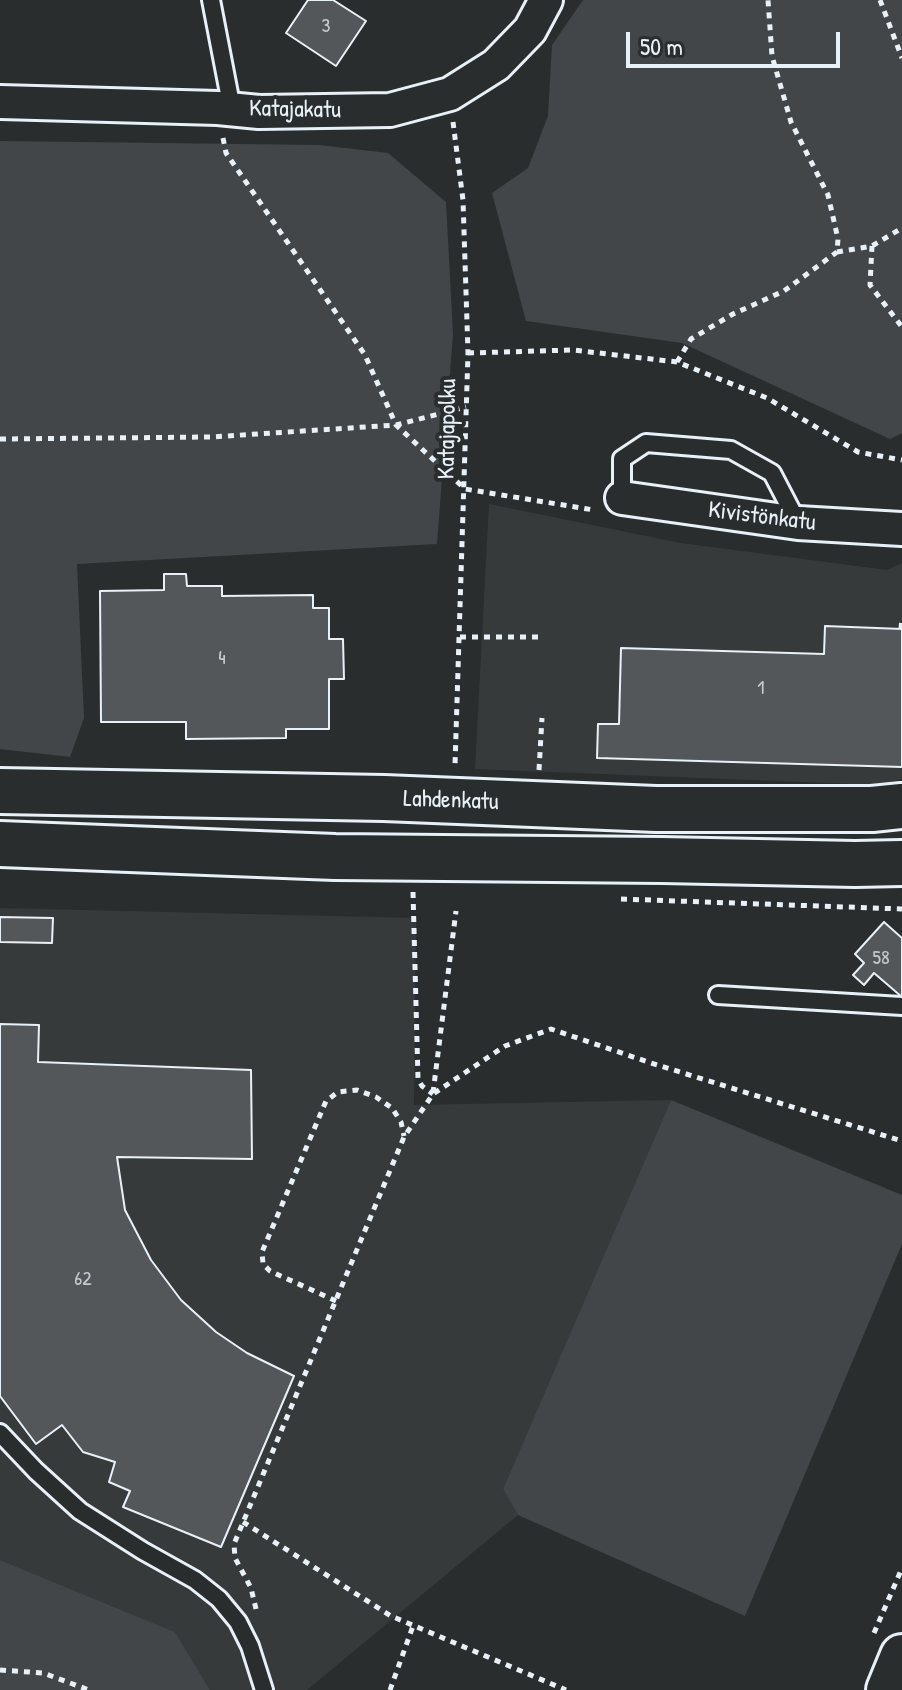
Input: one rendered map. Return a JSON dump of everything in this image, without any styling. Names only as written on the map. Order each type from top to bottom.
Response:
[{"type":"main road","name":"Lahdenkatu","points":[[0,791],[384,798],[656,809],[872,809],[902,806]]},
{"type":"main road","points":[[0,844],[335,857],[902,863]]},
{"type":"street","name":"Katajakatu","points":[[0,102],[259,112],[390,110],[450,94],[496,65],[530,30],[546,0]]},
{"type":"street","name":"Kivistönkatu","points":[[622,498],[798,523],[902,529]]},
{"type":"street","points":[[888,1690],[902,1656]]},
{"type":"lane","points":[[211,0],[225,109]]},
{"type":"lane","points":[[622,498],[622,459],[646,443],[731,450],[772,473],[798,523]]},
{"type":"lane","points":[[718,995],[902,1006]]},
{"type":"lane","points":[[0,1433],[80,1511],[195,1580],[219,1599],[238,1622],[250,1646],[264,1690]]},
{"type":"path","points":[[768,0],[772,56],[791,122],[828,195],[838,239],[837,252]]},
{"type":"path","points":[[880,0],[902,58]]},
{"type":"path","name":"Katajapolku","points":[[450,94],[463,200],[468,353],[455,765]]},
{"type":"path","points":[[225,109],[226,153],[365,355],[396,425],[465,489]]},
{"type":"path","points":[[677,362],[691,339],[733,314],[784,291],[837,252],[872,246],[902,228]]},
{"type":"path","points":[[872,246],[870,285],[902,327]]},
{"type":"path","points":[[468,353],[573,350],[677,362],[767,398],[858,452],[902,460]]},
{"type":"path","points":[[0,439],[211,437],[396,425],[466,407]]},
{"type":"path","points":[[901,629],[902,617]]},
{"type":"path","points":[[460,637],[544,637]]},
{"type":"path","points":[[539,783],[542,718]]},
{"type":"path","points":[[413,892],[418,1079],[433,1094]]},
{"type":"path","points":[[433,1094],[456,911]]},
{"type":"path","points":[[250,1646],[256,1605],[235,1558],[234,1544],[404,1137],[433,1094],[505,1046],[551,1029],[902,1141]]},
{"type":"path","points":[[336,1301],[270,1271],[263,1264],[262,1252],[326,1101],[338,1092],[357,1090],[376,1097],[392,1108],[401,1122],[404,1137]]},
{"type":"path","points":[[243,1522],[391,1616],[566,1690]]},
{"type":"path","points":[[390,1690],[413,1626]]},
{"type":"path","points":[[0,1670],[43,1673],[89,1690]]},
{"type":"shaded area","points":[[583,0],[902,0],[902,433],[890,439],[682,343],[526,321],[492,193],[528,168],[548,116],[552,45]]},
{"type":"shaded area","points":[[0,141],[319,145],[388,153],[446,202],[453,334],[437,544],[77,564],[84,718],[70,757],[0,749]]},
{"type":"shaded area","points":[[489,504],[681,543],[887,570],[902,563],[902,779],[878,785],[475,769]]},
{"type":"shaded area","points":[[0,908],[416,918],[414,1105],[671,1100],[503,1489],[518,1515],[307,1690],[210,1690],[175,1632],[0,1560]]},
{"type":"shaded area","points":[[671,1100],[902,1195],[902,1244],[745,1616],[518,1515],[503,1489]]},
{"type":"shaded area","points":[[0,1560],[175,1632],[210,1690],[0,1690]]},
{"type":"building","points":[[308,0],[333,0],[366,21],[336,66],[286,33]]},
{"type":"building","points":[[164,574],[186,574],[187,586],[222,586],[222,596],[313,595],[313,608],[329,608],[329,639],[343,639],[344,679],[329,679],[329,729],[286,729],[286,738],[186,739],[186,722],[101,722],[100,591],[164,590]]},
{"type":"building","points":[[825,626],[902,629],[902,767],[597,758],[598,724],[619,724],[621,648],[824,654]]},
{"type":"building","points":[[0,917],[53,918],[52,943],[0,942]]},
{"type":"building","points":[[884,922],[902,938],[902,997],[874,973],[864,985],[853,975],[864,963],[855,954]]},
{"type":"building","points":[[0,1024],[39,1025],[38,1062],[251,1070],[252,1159],[117,1157],[125,1210],[151,1260],[181,1300],[216,1332],[247,1353],[294,1376],[221,1547],[123,1507],[130,1491],[109,1482],[115,1462],[83,1452],[62,1425],[36,1444],[0,1396]]}]
